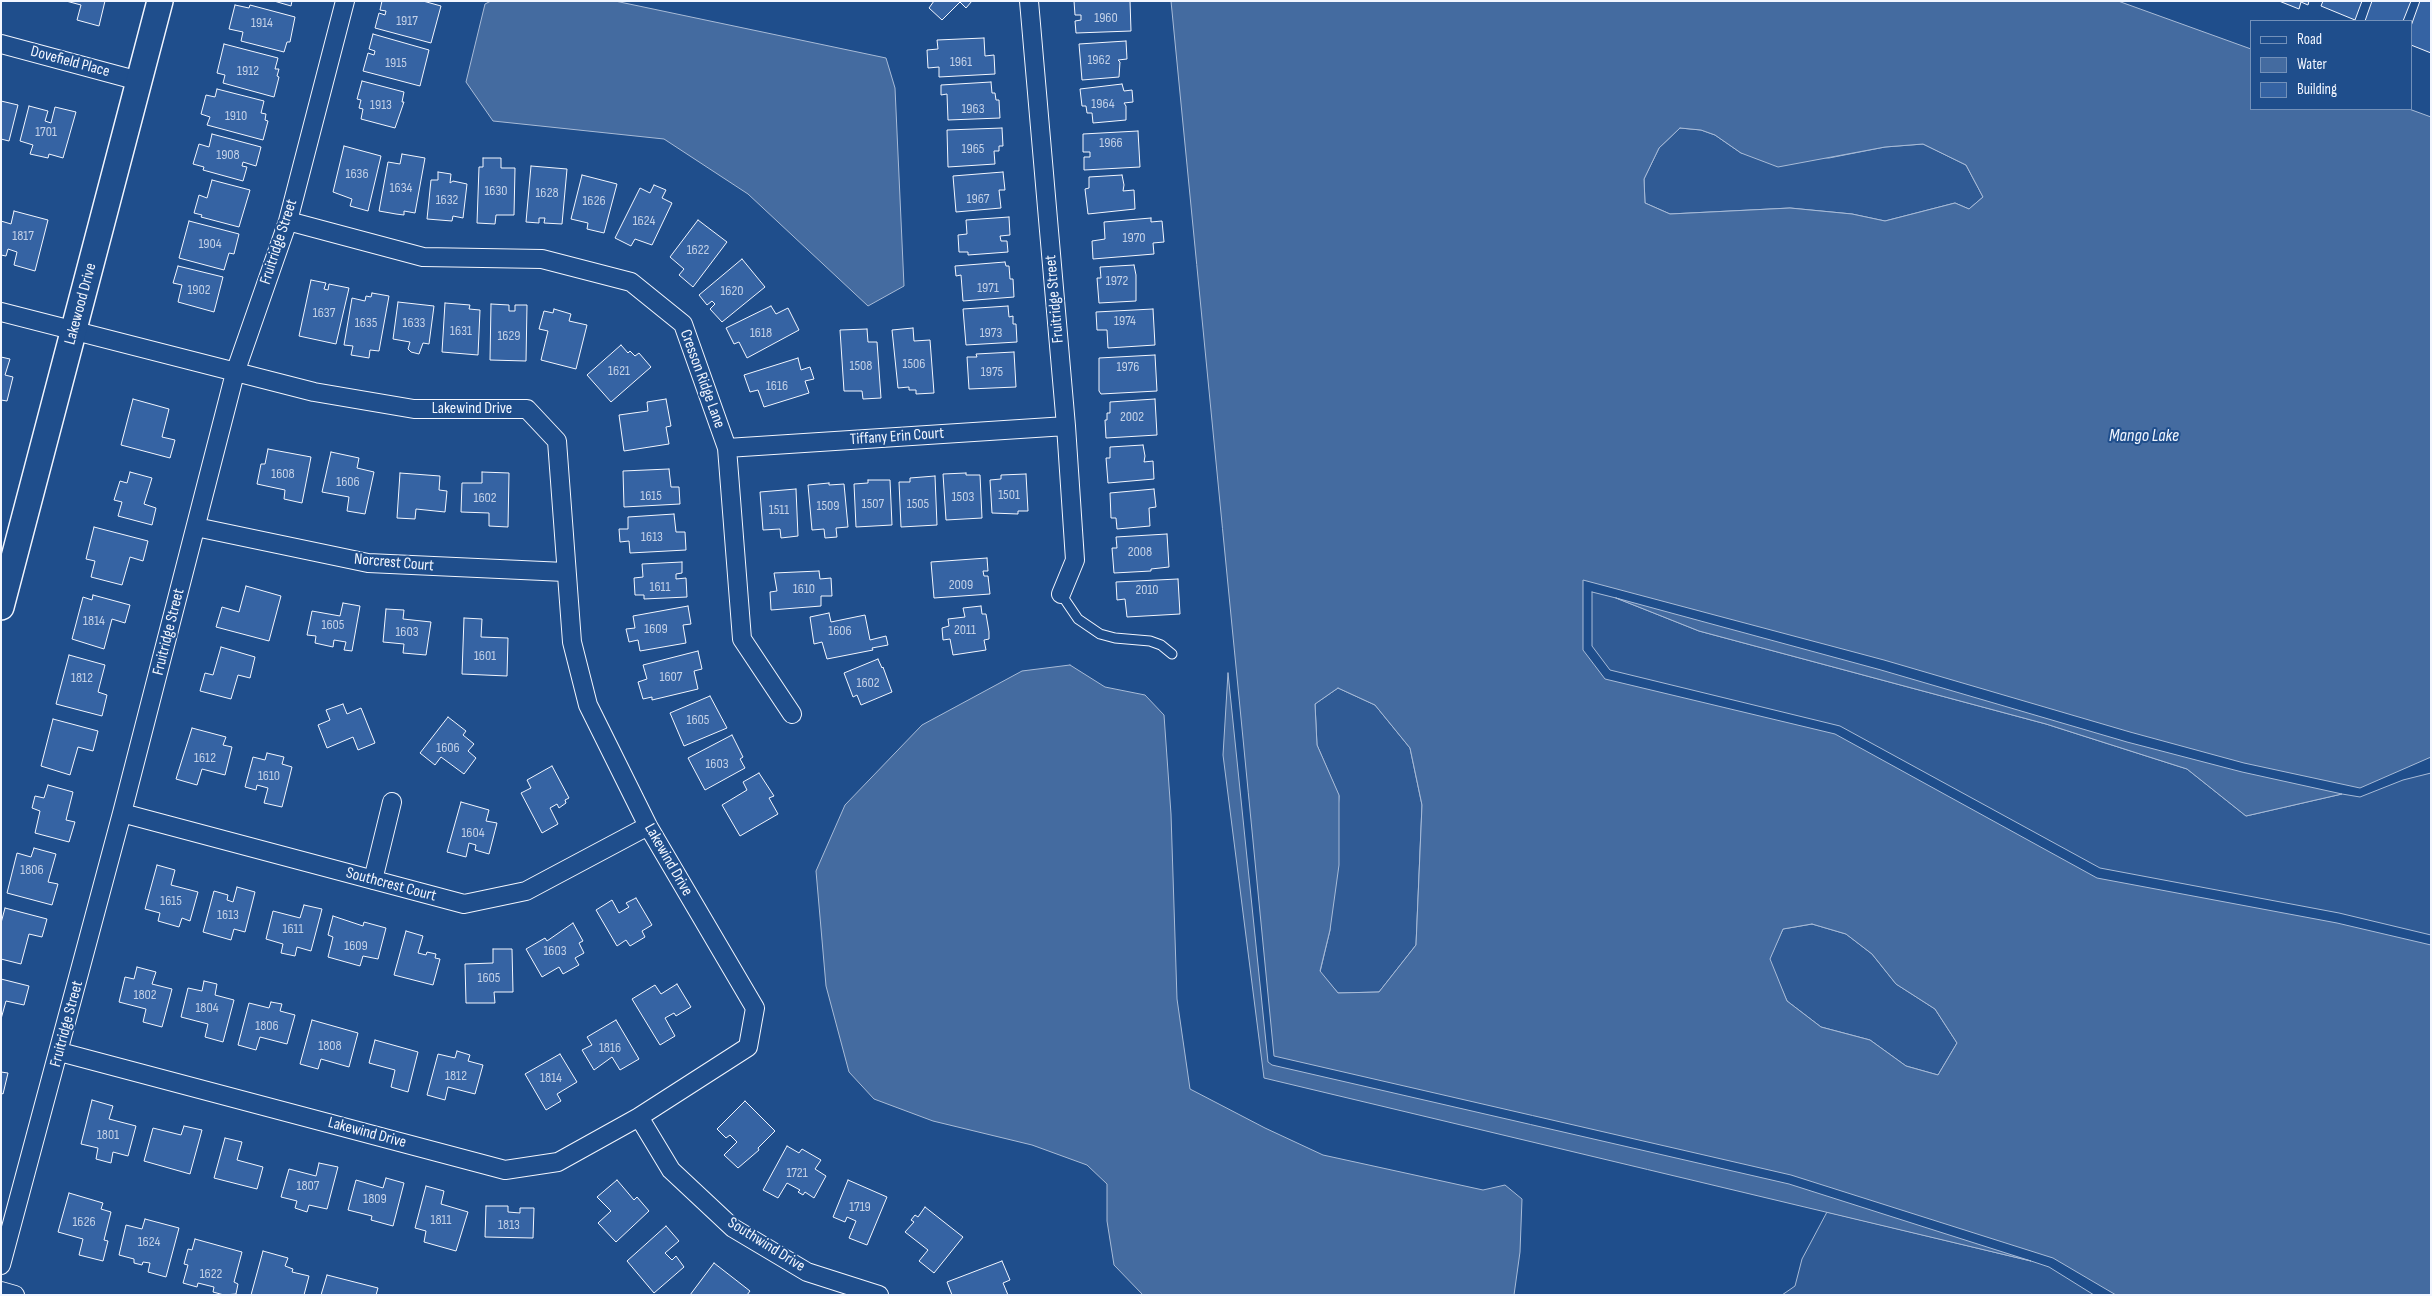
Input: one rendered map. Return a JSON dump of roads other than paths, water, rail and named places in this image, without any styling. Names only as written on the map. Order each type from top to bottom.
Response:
[{"type":"street","name":"Lakewood Drive","points":[[1,607],[160,1]]},
{"type":"street","name":"Fruitridge Street","points":[[1,1265],[60,1052],[236,373],[288,221],[344,1]]},
{"type":"street","name":"Fruitridge Street","points":[[1029,1],[1066,426],[1075,560],[1061,594]]},
{"type":"street","name":"Dovefield Place","points":[[1,44],[139,81]]},
{"type":"street","name":"Cresson Ridge Lane","points":[[288,221],[423,257],[542,259],[631,282],[683,324],[727,448],[742,639],[792,714]]},
{"type":"street","name":"Lakewind Drive","points":[[1,312],[314,392],[414,409],[527,409],[557,441],[572,642],[588,705],[648,826],[755,1008],[748,1047],[638,1117],[558,1162],[505,1170],[60,1052]]},
{"type":"street","name":"Tiffany Erin Court","points":[[727,448],[1066,426]]},
{"type":"street","name":"Norcrest Court","points":[[196,527],[368,563],[566,572]]},
{"type":"street","points":[[373,880],[392,802]]},
{"type":"street","name":"Southcrest Court","points":[[122,814],[464,904],[526,891],[648,826]]},
{"type":"street","name":"Southwind Drive","points":[[638,1117],[671,1170],[733,1228],[807,1272],[879,1295]]},
{"type":"street","points":[[1,1292],[15,1295]]},
{"type":"lane","points":[[1061,594],[1078,619],[1100,634],[1115,638],[1150,640],[1161,645],[1172,654]]},
{"type":"water","points":[[491,1],[615,1],[886,58],[895,88],[904,286],[868,306],[748,194],[664,139],[493,121],[466,82],[485,4]]},
{"type":"water","name":"Mango Lake","points":[[1171,1],[2118,1],[2250,49],[2250,110],[2412,110],[2431,117],[2431,757],[2360,788],[2244,763],[2130,732],[1884,660],[1583,580],[1583,650],[1605,679],[1835,734],[2097,878],[2337,923],[2431,945],[2431,1295],[2116,1295],[2053,1258],[1791,1175],[1274,1056]],"holes":[[[1680,128],[1701,130],[1715,135],[1741,153],[1778,167],[1885,147],[1923,144],[1966,165],[1983,197],[1969,209],[1955,203],[1885,221],[1852,214],[1790,208],[1670,214],[1645,203],[1644,179],[1659,148]],[[1338,688],[1375,705],[1410,748],[1422,805],[1416,945],[1379,992],[1338,993],[1320,971],[1330,930],[1339,865],[1339,795],[1317,745],[1315,704]],[[1812,924],[1846,934],[1872,954],[1896,984],[1935,1009],[1957,1043],[1938,1075],[1906,1066],[1870,1040],[1821,1027],[1787,1001],[1770,959],[1783,929]]]},
{"type":"water","points":[[1616,598],[1881,670],[2127,742],[2242,772],[2342,794],[2246,816],[2187,769],[2046,724],[1699,631]]},
{"type":"water","points":[[1070,665],[1105,687],[1145,695],[1164,715],[1171,814],[1177,999],[1190,1089],[1265,1128],[1323,1155],[1483,1190],[1505,1185],[1522,1199],[1520,1252],[1514,1295],[1143,1295],[1114,1265],[1107,1221],[1107,1184],[1087,1165],[1032,1145],[933,1121],[874,1099],[849,1072],[826,986],[816,871],[845,805],[922,725],[1022,671]]},
{"type":"water","points":[[1228,673],[1268,1062],[1272,1065],[1789,1184],[2031,1261],[1264,1078],[1223,755]]}]
